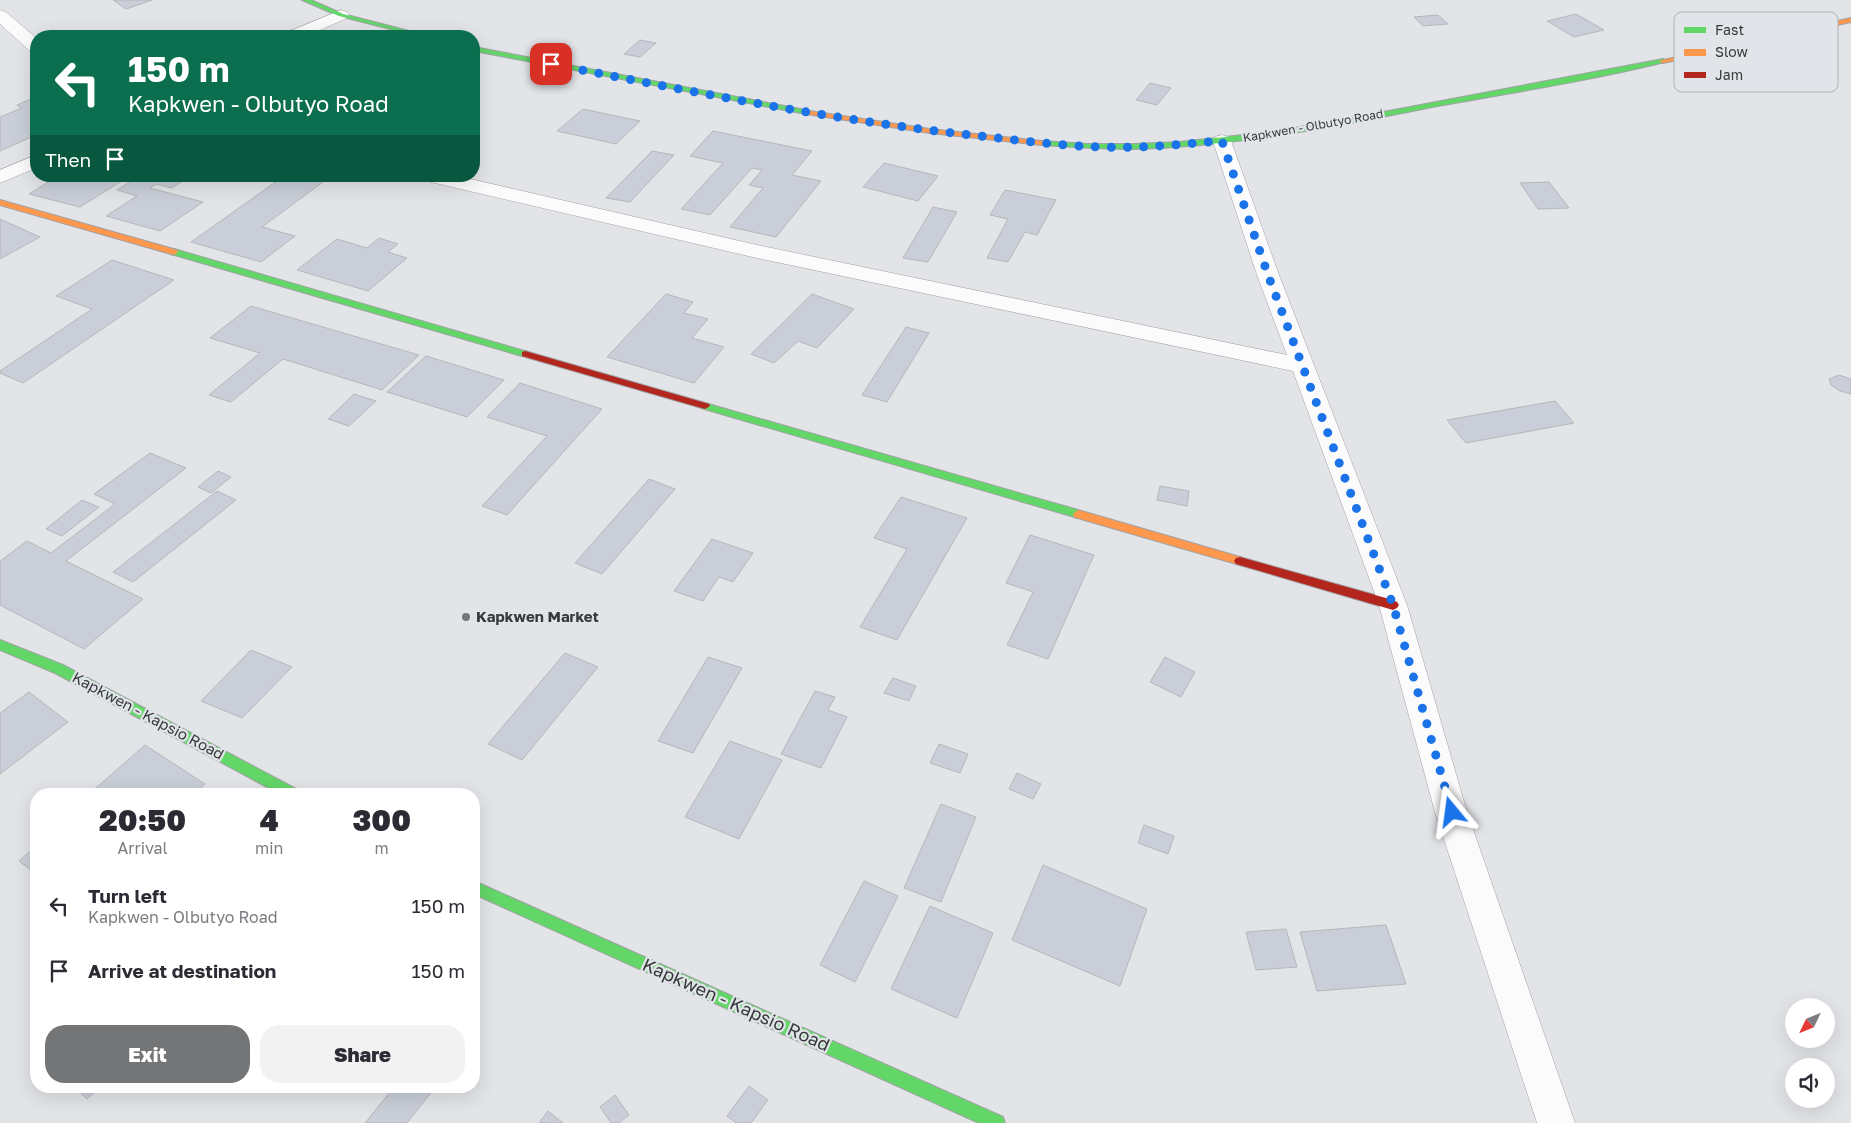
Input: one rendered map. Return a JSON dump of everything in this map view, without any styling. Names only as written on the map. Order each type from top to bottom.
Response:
[{"type":"street","points":[[306,0],[341,15],[400,30]]},
{"type":"street","points":[[0,15],[30,42]]},
{"type":"street","points":[[307,30],[341,15]]},
{"type":"street","name":"Kapkwen - Olbutyo Road","points":[[1838,23],[1851,20]]},
{"type":"street","name":"Kapkwen - Olbutyo Road","points":[[480,50],[777,108],[930,131],[1051,144],[1138,147],[1222,141],[1329,125],[1674,59]]},
{"type":"street","points":[[1222,141],[1268,275],[1393,605],[1452,812],[1556,1123]]},
{"type":"street","points":[[0,178],[30,164]]},
{"type":"street","points":[[456,182],[544,204],[937,290],[1303,366]]},
{"type":"street","points":[[0,202],[1393,605]]},
{"type":"street","name":"Kapkwen - Kapsio Road","points":[[0,645],[59,669],[282,788]]},
{"type":"street","name":"Kapkwen - Kapsio Road","points":[[480,890],[997,1123]]},
{"type":"building","points":[[113,0],[152,0],[126,9]]},
{"type":"building","points":[[1576,14],[1604,30],[1574,37],[1547,21]]},
{"type":"building","points":[[1438,15],[1448,24],[1423,26],[1414,17]]},
{"type":"building","points":[[640,40],[656,43],[640,57],[624,54]]},
{"type":"building","points":[[1150,83],[1171,88],[1157,105],[1136,100]]},
{"type":"building","points":[[30,100],[30,138],[0,151],[0,117],[22,108],[17,105]]},
{"type":"building","points":[[583,109],[640,121],[616,144],[557,131]]},
{"type":"building","points":[[713,131],[812,151],[792,175],[821,181],[776,237],[730,227],[763,188],[749,185],[762,170],[752,168],[710,215],[681,209],[723,163],[690,156]]},
{"type":"building","points":[[652,151],[674,155],[630,202],[606,198]]},
{"type":"building","points":[[884,163],[938,176],[918,201],[863,187]]},
{"type":"building","points":[[48,182],[120,182],[80,207],[29,194]]},
{"type":"building","points":[[130,182],[181,182],[172,188],[156,184],[150,188],[203,202],[160,231],[106,216],[137,196],[117,190]]},
{"type":"building","points":[[276,182],[323,182],[262,227],[295,236],[261,262],[191,242]]},
{"type":"building","points":[[1549,182],[1569,208],[1538,209],[1520,183]]},
{"type":"building","points":[[1005,190],[1056,200],[1037,235],[1025,232],[1008,262],[987,258],[1008,219],[990,215]]},
{"type":"building","points":[[933,207],[957,212],[928,262],[903,258]]},
{"type":"building","points":[[0,219],[40,237],[0,259]]},
{"type":"building","points":[[379,238],[398,244],[388,252],[407,258],[368,291],[297,270],[337,239],[367,248]]},
{"type":"building","points":[[112,260],[174,280],[23,383],[0,373],[0,371],[92,309],[56,296]]},
{"type":"building","points":[[666,294],[693,302],[684,313],[708,319],[692,338],[724,347],[694,383],[607,357]]},
{"type":"building","points":[[812,294],[854,309],[817,348],[798,341],[774,363],[751,354]]},
{"type":"building","points":[[251,306],[419,355],[382,390],[283,359],[231,402],[209,395],[260,353],[210,338]]},
{"type":"building","points":[[906,327],[929,333],[887,402],[862,395]]},
{"type":"building","points":[[426,356],[504,380],[467,417],[387,392]]},
{"type":"building","points":[[1839,375],[1851,379],[1851,394],[1840,391],[1831,385],[1829,379]]},
{"type":"building","points":[[520,383],[602,409],[507,515],[482,506],[547,436],[487,417]]},
{"type":"building","points":[[354,394],[376,401],[349,426],[328,419]]},
{"type":"building","points":[[1555,401],[1574,423],[1466,443],[1447,420]]},
{"type":"building","points":[[150,453],[186,468],[66,561],[143,599],[84,649],[0,605],[0,561],[27,541],[51,553],[115,504],[94,494]]},
{"type":"building","points":[[218,471],[231,477],[211,493],[198,487]]},
{"type":"building","points":[[649,479],[675,489],[602,574],[575,563]]},
{"type":"building","points":[[1160,486],[1189,491],[1187,506],[1157,500]]},
{"type":"building","points":[[217,491],[236,500],[133,582],[113,572]]},
{"type":"building","points":[[901,497],[967,518],[897,640],[860,627],[907,549],[874,538]]},
{"type":"building","points":[[82,500],[99,507],[62,536],[46,529]]},
{"type":"building","points":[[1030,535],[1094,555],[1048,659],[1007,645],[1033,592],[1006,583]]},
{"type":"building","points":[[712,539],[753,553],[733,582],[719,577],[703,601],[674,591]]},
{"type":"building","points":[[251,650],[292,667],[242,718],[201,701]]},
{"type":"building","points":[[565,653],[598,667],[522,760],[488,744]]},
{"type":"building","points":[[708,657],[742,668],[693,753],[658,741]]},
{"type":"building","points":[[1165,657],[1195,672],[1181,697],[1150,682]]},
{"type":"building","points":[[893,678],[916,686],[909,701],[884,693]]},
{"type":"building","points":[[815,691],[835,697],[828,710],[847,717],[821,768],[781,754]]},
{"type":"building","points":[[29,692],[68,722],[0,774],[0,713]]},
{"type":"building","points":[[730,741],[782,760],[739,839],[685,817]]},
{"type":"building","points":[[939,744],[968,754],[960,773],[930,763]]},
{"type":"building","points":[[145,745],[205,784],[201,788],[96,788]]},
{"type":"building","points":[[1017,773],[1041,784],[1033,799],[1009,789]]},
{"type":"building","points":[[941,804],[976,817],[941,902],[904,888]]},
{"type":"building","points":[[1144,825],[1174,836],[1168,854],[1138,843]]},
{"type":"building","points":[[30,851],[30,869],[19,861]]},
{"type":"building","points":[[1043,865],[1147,909],[1120,986],[1012,940]]},
{"type":"building","points":[[864,881],[898,896],[855,982],[820,965]]},
{"type":"building","points":[[930,906],[993,933],[957,1018],[891,989]]},
{"type":"building","points":[[1386,925],[1406,984],[1317,991],[1300,932]]},
{"type":"building","points":[[1286,929],[1297,967],[1256,970],[1246,932]]},
{"type":"building","points":[[749,1086],[768,1100],[751,1123],[736,1123],[727,1116]]},
{"type":"building","points":[[81,1093],[93,1093],[87,1099]]},
{"type":"building","points":[[389,1093],[431,1093],[407,1123],[365,1123]]},
{"type":"building","points":[[615,1095],[629,1115],[619,1123],[611,1123],[600,1107]]},
{"type":"building","points":[[548,1111],[563,1123],[539,1123]]},
{"type":"traffic: fast","points":[[305,0],[341,15],[401,30]]},
{"type":"traffic: fast","points":[[480,50],[806,112]]},
{"type":"traffic: fast","points":[[1042,143],[1134,147],[1225,140],[1271,134],[1362,119],[1663,61]]},
{"type":"traffic: fast","points":[[174,252],[525,354]]},
{"type":"traffic: fast","points":[[705,406],[1078,514]]},
{"type":"traffic: fast","points":[[0,645],[59,669],[282,788]]},
{"type":"traffic: fast","points":[[480,890],[997,1123]]},
{"type":"traffic: slow","points":[[1838,23],[1851,20]]},
{"type":"traffic: slow","points":[[1663,61],[1674,59]]},
{"type":"traffic: slow","points":[[806,112],[930,131],[1042,143]]},
{"type":"traffic: slow","points":[[0,202],[174,252]]},
{"type":"traffic: slow","points":[[1078,514],[1240,561]]},
{"type":"traffic: jam","points":[[525,354],[705,406]]},
{"type":"traffic: jam","points":[[1240,561],[1393,605]]},
{"type":"place","name":"Kapkwen Market","points":[[466,617]]},
{"type":"route","points":[[551,64],[777,108],[930,131],[1051,144],[1120,147],[1222,141],[1268,275],[1393,605],[1452,812]]}]
